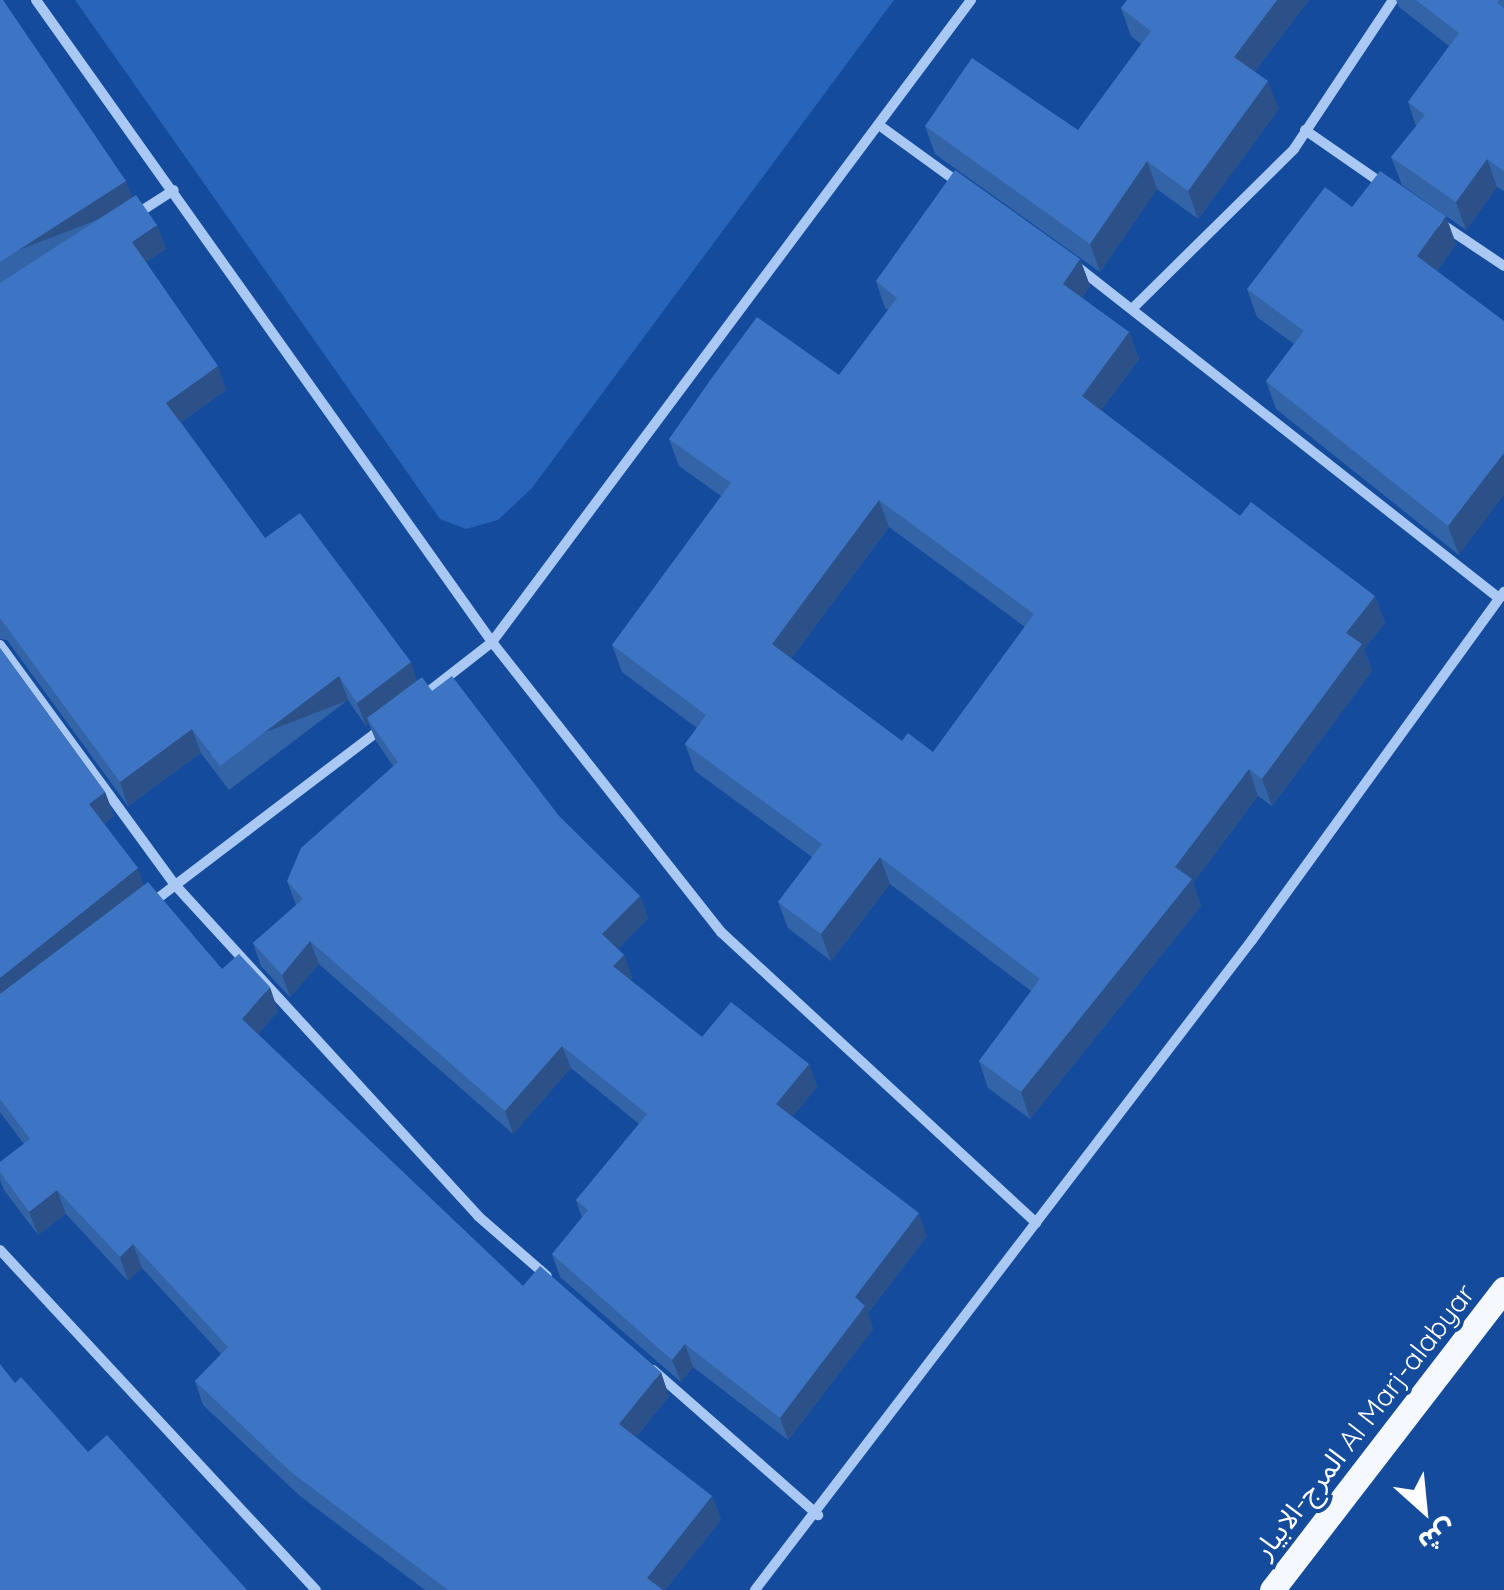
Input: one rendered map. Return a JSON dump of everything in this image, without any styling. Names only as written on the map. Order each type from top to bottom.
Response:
[{"type":"main road","name":"المرج-الابيار Al Marj-alabyar","points":[[1272,1590],[1504,1290]]},
{"type":"street","points":[[36,0],[492,642],[721,932],[1036,1223]]},
{"type":"street","points":[[407,709],[492,642],[883,128],[971,0]]},
{"type":"street","points":[[1134,307],[1174,260],[1246,203],[1304,130],[1393,0]]},
{"type":"street","points":[[883,128],[977,195]]},
{"type":"street","points":[[1304,130],[1397,193]]},
{"type":"street","points":[[126,220],[174,190]]},
{"type":"street","points":[[1427,214],[1504,266]]},
{"type":"street","points":[[755,1590],[818,1515],[1501,595],[1134,307],[1055,251]]},
{"type":"street","points":[[0,646],[176,886],[478,1216],[567,1294]]},
{"type":"street","points":[[144,909],[393,720]]},
{"type":"street","points":[[0,1250],[316,1590]]},
{"type":"street","points":[[640,1359],[818,1515]]},
{"type":"shaded area","points":[[75,0],[894,0],[532,488],[498,520],[466,529],[440,519]]},
{"type":"building","points":[[0,0],[126,181],[0,262]]},
{"type":"building","points":[[1127,0],[1277,0],[1234,57],[1268,81],[1188,191],[1147,161],[1090,244],[925,126],[972,58],[1078,130],[1151,31],[1121,8]]},
{"type":"building","points":[[1416,0],[1499,0],[1497,3],[1504,8],[1504,171],[1487,159],[1456,202],[1391,157],[1425,115],[1408,102],[1459,33]]},
{"type":"building","points":[[955,170],[1080,259],[1063,284],[1129,332],[1082,396],[1240,516],[1251,502],[1375,596],[1346,633],[1362,644],[1262,779],[1249,769],[1175,867],[1192,879],[1021,1092],[979,1061],[1040,979],[880,857],[821,934],[778,902],[822,844],[685,744],[706,715],[612,645],[731,483],[669,439],[711,379],[757,317],[839,375],[897,298],[876,281]],"holes":[[[879,500],[1034,614],[933,752],[908,733],[902,741],[772,644]]]},
{"type":"building","points":[[1380,171],[1446,216],[1417,256],[1504,321],[1504,453],[1448,526],[1266,381],[1304,331],[1247,289],[1325,187],[1352,207]]},
{"type":"building","points":[[136,195],[157,225],[132,242],[218,366],[166,403],[265,538],[300,513],[411,662],[357,703],[339,676],[220,766],[192,729],[120,782],[0,618],[0,283]]},
{"type":"building","points":[[0,648],[105,792],[89,804],[138,868],[0,978]]},
{"type":"building","points":[[452,676],[559,816],[640,896],[602,934],[624,955],[613,966],[702,1037],[731,1002],[809,1064],[776,1104],[919,1213],[855,1297],[865,1306],[780,1418],[685,1344],[672,1360],[552,1254],[588,1210],[576,1200],[647,1114],[562,1046],[505,1111],[310,941],[282,975],[253,943],[303,899],[287,881],[301,848],[398,762],[367,718],[422,677],[432,691]]},
{"type":"building","points":[[148,882],[222,969],[239,954],[270,987],[242,1019],[523,1286],[540,1266],[661,1372],[619,1424],[712,1496],[647,1578],[663,1590],[448,1590],[291,1472],[195,1381],[228,1347],[133,1244],[120,1257],[57,1190],[29,1212],[0,1172],[0,1162],[30,1139],[0,1099],[0,994]]},
{"type":"building","points":[[0,1364],[15,1383],[21,1377],[88,1452],[107,1435],[247,1590],[0,1590]]}]
